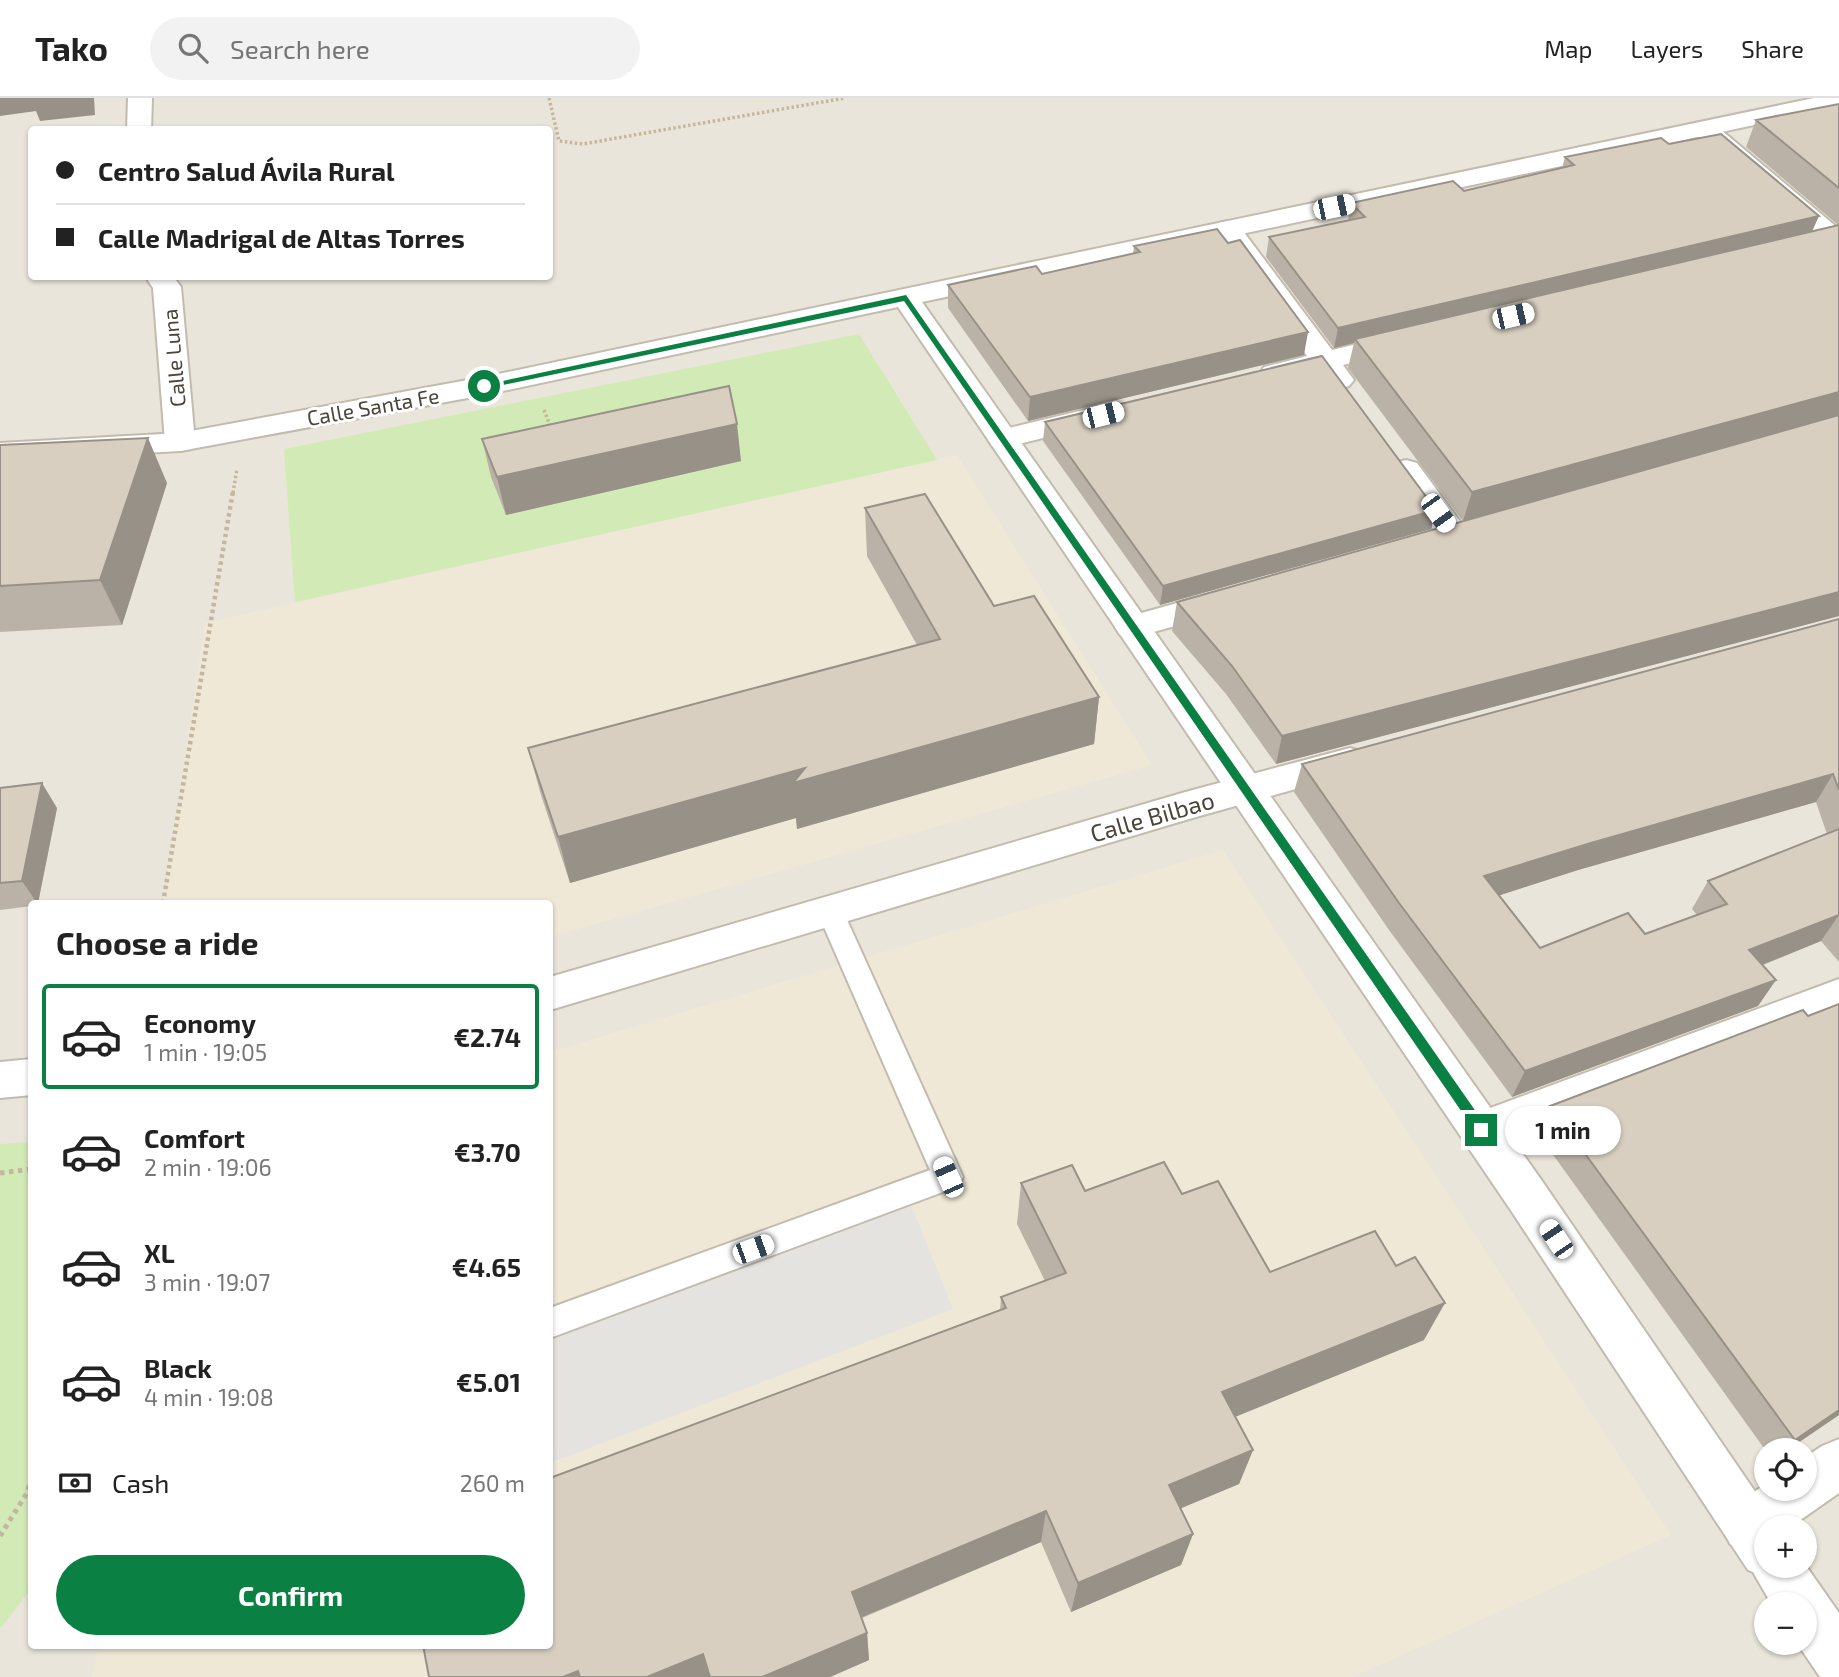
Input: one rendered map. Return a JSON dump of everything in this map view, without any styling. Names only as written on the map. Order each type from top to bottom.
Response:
[{"type":"street","points":[[139,126],[141,98]]},
{"type":"street","name":"Calle Santa Fe","points":[[0,452],[180,442],[484,386],[1839,100]]},
{"type":"street","points":[[1705,129],[1830,242]]},
{"type":"street","points":[[1228,229],[1357,404]]},
{"type":"street","name":"Calle Luna","points":[[161,280],[167,287],[180,442]]},
{"type":"street","points":[[906,298],[1481,1130],[1754,1535]]},
{"type":"street","points":[[1250,379],[1433,335]]},
{"type":"street","points":[[1003,439],[1116,411]]},
{"type":"street","points":[[1390,448],[1454,535]]},
{"type":"street","points":[[1132,627],[1248,594]]},
{"type":"street","name":"Calle Bilbao","points":[[553,993],[1245,789],[1375,754]]},
{"type":"street","points":[[1481,1130],[1839,996]]},
{"type":"street","points":[[0,1080],[28,1077]]},
{"type":"street","points":[[1817,1478],[1839,1463]]},
{"type":"street","points":[[1817,1626],[1839,1658]]},
{"type":"lane","points":[[553,1323],[948,1177],[830,911]]},
{"type":"path","points":[[549,98],[559,141],[583,144],[845,98]]},
{"type":"path","points":[[164,900],[244,430]]},
{"type":"path","points":[[0,1173],[28,1170]]},
{"type":"path","points":[[0,1536],[28,1490]]},
{"type":"shaded area","points":[[0,98],[1839,98],[1839,1677],[0,1677]]},
{"type":"shaded area","points":[[957,455],[1152,765],[553,936],[553,900],[163,900],[205,623]]},
{"type":"shaded area","points":[[1223,850],[1671,1535],[1353,1677],[92,1677],[98,1649],[553,1649],[553,1051]]},
{"type":"shaded area","points":[[906,1192],[953,1309],[553,1462],[553,1322]]},
{"type":"green space","points":[[859,334],[937,460],[295,602],[284,449]]},
{"type":"green space","points":[[28,1142],[28,1593],[0,1629],[0,1144]]},
{"type":"building","points":[[1839,104],[1839,188],[1756,120]]},
{"type":"building","points":[[1721,134],[1819,216],[1338,328],[1269,237],[1365,217],[1351,203],[1453,181],[1464,191],[1574,165],[1565,157],[1661,138],[1669,144]]},
{"type":"building","points":[[1839,225],[1839,392],[1472,492],[1355,339]]},
{"type":"building","points":[[1217,229],[1228,243],[1240,240],[1308,332],[1030,397],[948,285],[1036,266],[1042,274],[1140,252],[1134,246]]},
{"type":"building","points":[[1322,356],[1436,510],[1163,586],[1045,422]]},
{"type":"building","points":[[729,386],[737,424],[497,477],[482,439]]},
{"type":"building","points":[[1839,415],[1839,592],[1282,736],[1232,666],[1177,602]]},
{"type":"building","points":[[148,438],[100,580],[0,586],[0,445]]},
{"type":"building","points":[[925,494],[994,606],[1034,596],[1099,697],[793,783],[805,768],[558,837],[528,748],[940,639],[865,508]]},
{"type":"building","points":[[1839,619],[1839,790],[1833,774],[1484,876],[1540,948],[1628,913],[1645,934],[1727,904],[1708,881],[1839,829],[1839,915],[1749,950],[1776,980],[1525,1071],[1399,903],[1302,764]]},
{"type":"building","points":[[42,783],[22,881],[0,883],[0,788]]},
{"type":"building","points":[[1839,1004],[1839,1410],[1798,1438],[1794,1438],[1550,1106],[1803,1010],[1808,1016]]},
{"type":"building","points":[[1164,1162],[1182,1194],[1218,1181],[1270,1272],[1375,1231],[1396,1266],[1415,1257],[1445,1303],[1222,1392],[1253,1450],[1169,1485],[1193,1534],[1078,1583],[1046,1511],[852,1592],[867,1633],[762,1677],[710,1677],[703,1654],[647,1677],[580,1677],[578,1671],[563,1677],[429,1677],[424,1649],[553,1649],[553,1477],[1006,1308],[1001,1297],[1066,1273],[1021,1183],[1072,1165],[1085,1191]]},
{"type":"route","points":[[484,386],[906,298],[1481,1130]]}]
